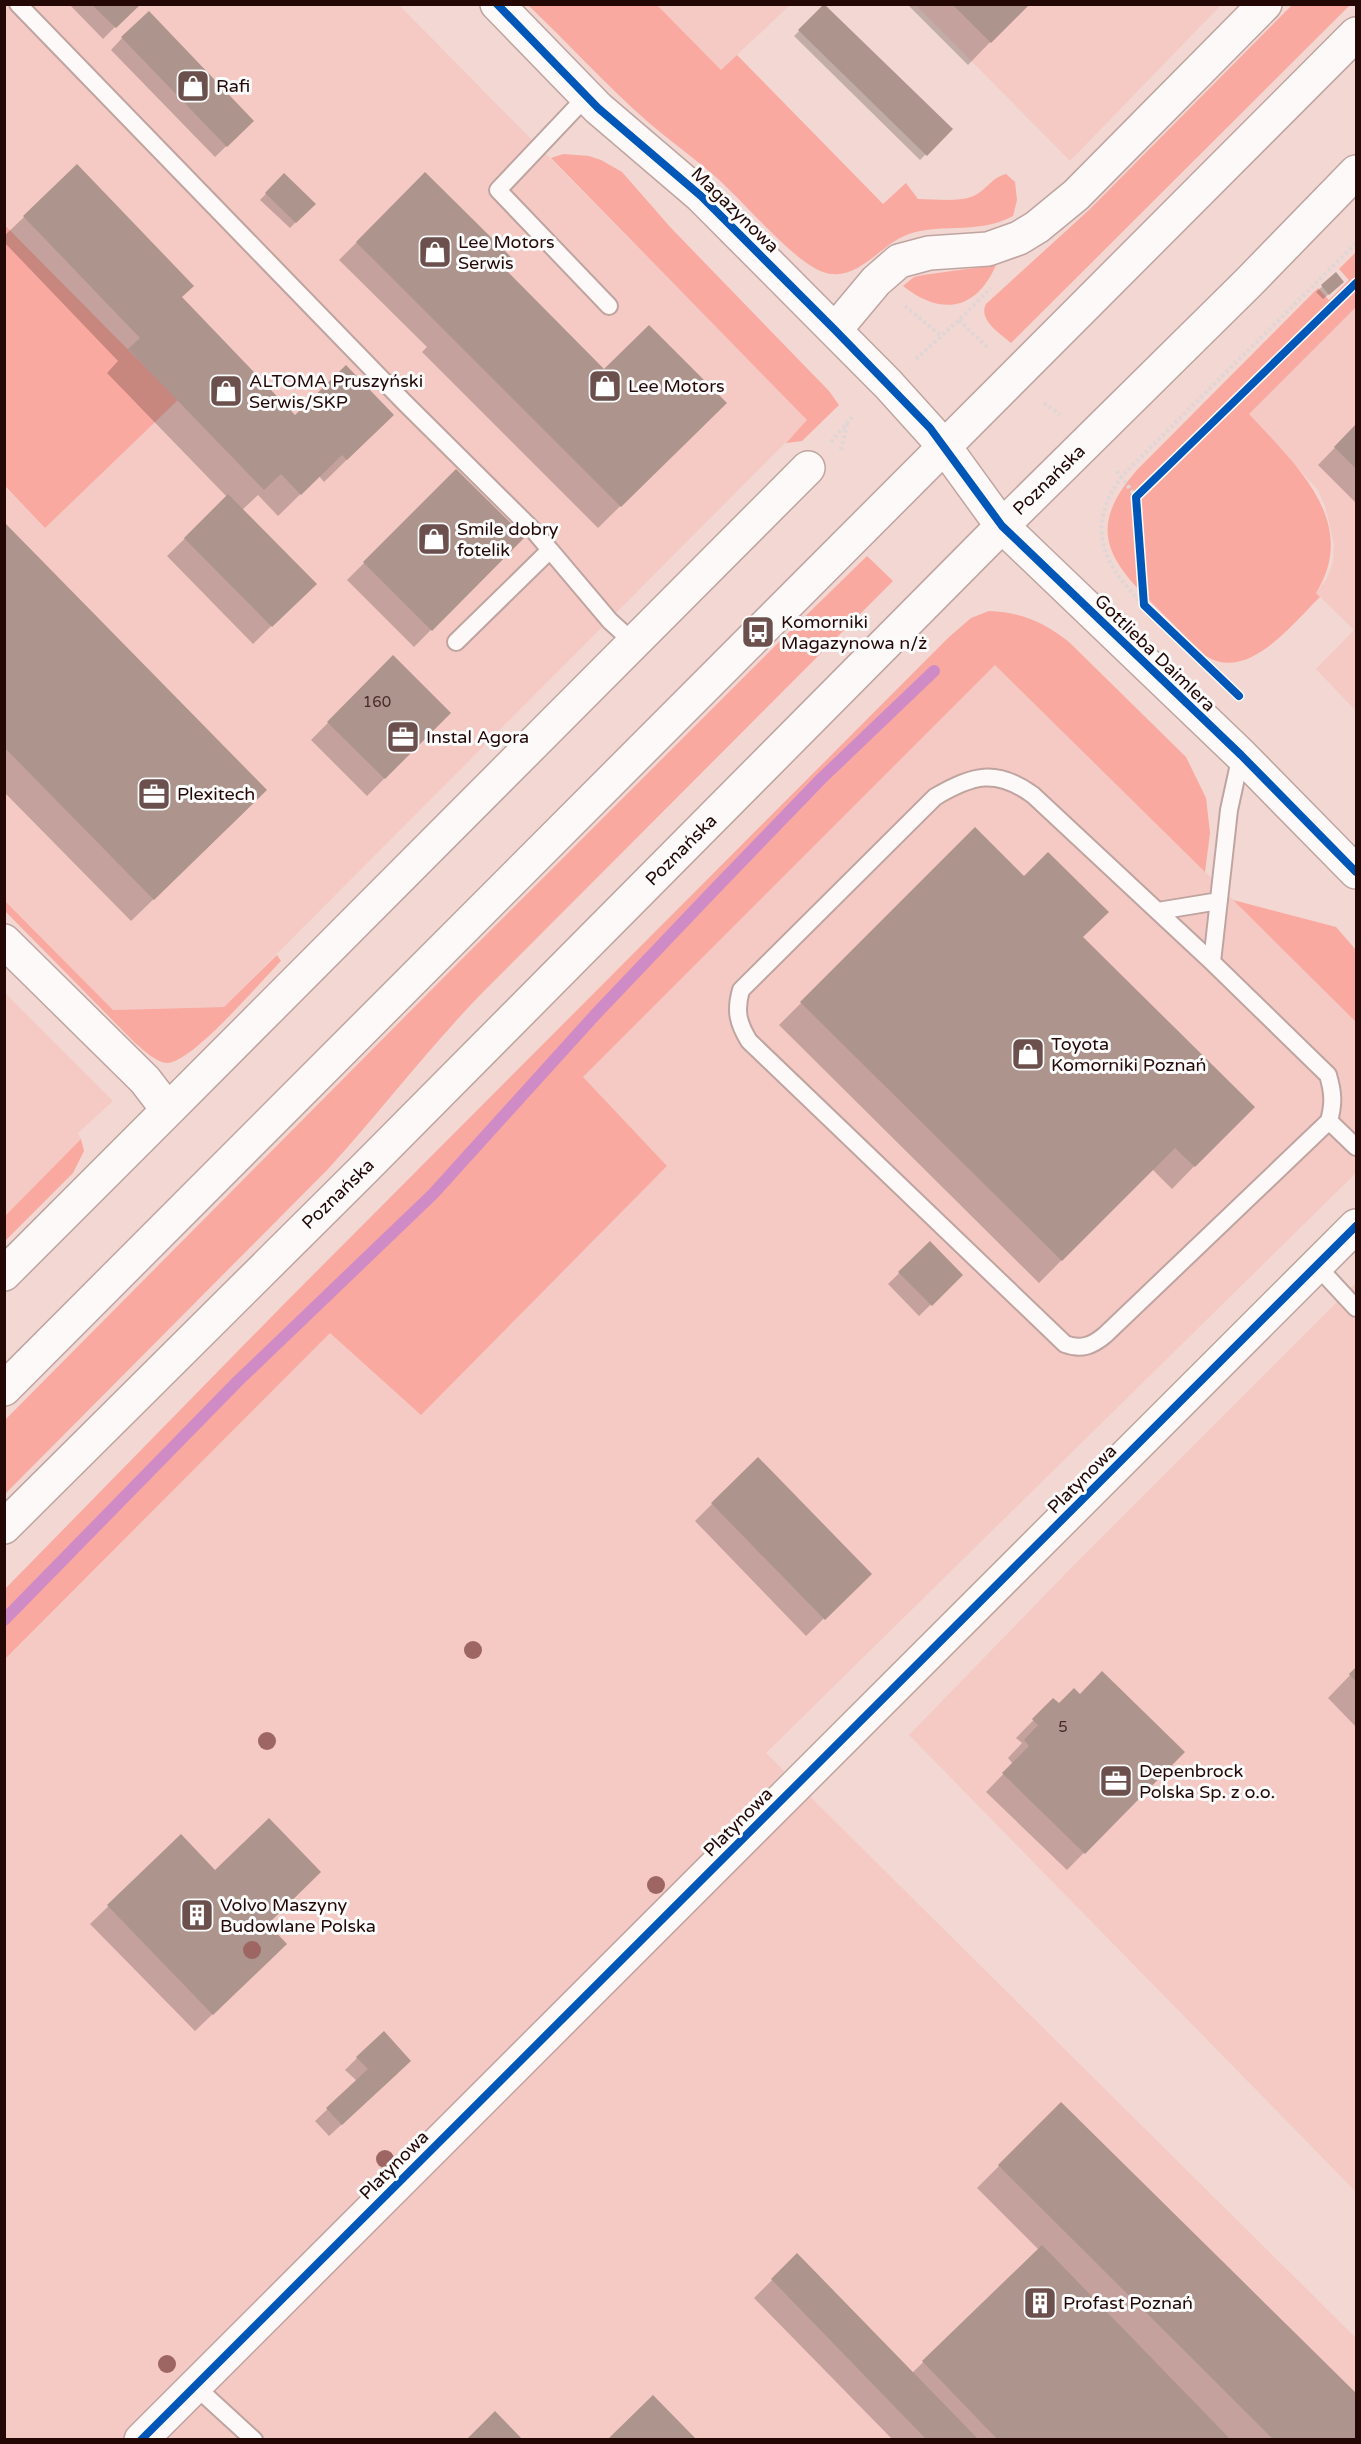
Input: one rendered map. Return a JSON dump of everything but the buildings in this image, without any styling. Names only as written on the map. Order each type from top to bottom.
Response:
[{"type":"street","name":"Magazynowa","points":[[497,4],[586,97],[695,190],[835,330],[930,428],[944,446]]},
{"type":"street","points":[[835,330],[876,281],[899,261],[915,255],[987,249],[1019,238],[1037,227],[1076,195],[1265,4]]},
{"type":"street","points":[[4,1389],[1356,34]]},
{"type":"street","name":"Poznańska","points":[[4,1527],[380,1153],[1002,526],[1241,291],[1356,172]]},
{"type":"street","name":"Gottlieba Daimlera","points":[[944,446],[1002,526],[1241,755],[1356,872]]},
{"type":"street","points":[[4,1274],[808,468]]},
{"type":"street","points":[[4,942],[144,1080],[168,1110]]},
{"type":"street","name":"Platynowa","points":[[141,2439],[1356,1226]]},
{"type":"lane","points":[[18,4],[396,393],[535,532],[610,621],[633,642]]},
{"type":"lane","points":[[586,97],[498,190],[609,306]]},
{"type":"lane","points":[[456,642],[550,550]]},
{"type":"lane","points":[[1212,962],[1229,810],[1241,755]]},
{"type":"lane","points":[[980,777],[999,778],[1016,783],[1033,795],[1212,962],[1328,1075],[1333,1090],[1333,1105],[1329,1121],[1105,1335],[1096,1342],[1076,1348],[1065,1344],[749,1041],[739,1026],[736,1007],[741,990],[935,797],[959,783],[980,777]]},
{"type":"lane","points":[[1158,911],[1219,901]]},
{"type":"lane","points":[[1329,1121],[1356,1147]]},
{"type":"lane","points":[[1317,1266],[1356,1308]]},
{"type":"lane","points":[[195,2386],[255,2439]]},
{"type":"path","points":[[1144,605],[1110,564],[1103,549],[1100,529],[1102,512],[1114,487],[1122,476],[1356,243]]},
{"type":"path","points":[[876,281],[941,336]]},
{"type":"path","points":[[908,365],[959,320],[991,352]]},
{"type":"path","points":[[1044,403],[1062,417]]},
{"type":"path","points":[[1117,471],[1136,497],[1137,509]]},
{"type":"path","points":[[1136,497],[1144,489]]},
{"type":"path","points":[[1143,593],[1144,605]]},
{"type":"shaded area","points":[[5,5],[399,5],[808,420],[224,1007],[113,1010],[5,901],[4,486],[45,528],[178,400],[5,224]]},
{"type":"shaded area","points":[[528,5],[657,5],[721,70],[737,55],[883,204],[906,183],[918,199],[959,199],[976,195],[1006,174],[1015,182],[1017,200],[1013,216],[985,225],[915,232],[893,242],[855,269],[835,274],[823,272],[811,266],[784,244],[718,179],[632,108]]},
{"type":"shaded area","points":[[657,5],[790,5],[721,70]]},
{"type":"shaded area","points":[[916,5],[1221,5],[1070,161]]},
{"type":"shaded area","points":[[1292,5],[1350,5],[1011,343],[996,330],[987,321],[984,310],[986,304],[1089,210]]},
{"type":"shaded area","points":[[563,154],[589,156],[622,172],[671,228],[829,391],[839,405],[802,441],[786,443],[807,420],[551,158]]},
{"type":"shaded area","points":[[4,224],[178,400],[45,528],[5,486]]},
{"type":"shaded area","points":[[1356,252],[1356,307],[1249,414],[1301,473],[1316,494],[1326,517],[1331,541],[1328,567],[1316,593],[1320,597],[1269,646],[1238,662],[1222,662],[1206,656],[1123,571],[1114,556],[1109,540],[1108,525],[1112,508],[1137,470],[1318,288],[1329,300],[1349,280],[1339,269]]},
{"type":"shaded area","points":[[996,265],[978,292],[968,300],[956,304],[944,305],[931,302],[903,286],[914,277]]},
{"type":"shaded area","points":[[1356,307],[1356,711],[1316,669],[1354,630],[1316,593],[1327,578],[1333,562],[1334,544],[1325,506],[1318,490],[1248,414]]},
{"type":"shaded area","points":[[867,556],[893,581],[481,994],[328,1169],[5,1494],[5,1420],[467,954]]},
{"type":"shaded area","points":[[989,611],[1022,616],[1060,635],[1186,757],[1206,798],[1210,833],[1205,872],[995,665],[583,1077],[667,1166],[421,1415],[330,1333],[5,1659],[5,1589],[285,1303],[948,638],[971,618]]},
{"type":"shaded area","points":[[996,664],[1356,1022],[1356,1173],[766,1753],[1356,2338],[1356,2439],[5,2440],[5,1659],[330,1333],[422,1414],[667,1166],[582,1078]]},
{"type":"shaded area","points":[[1233,900],[1336,927],[1356,950],[1356,1022]]},
{"type":"shaded area","points":[[5,901],[113,1010],[224,1007],[277,955],[281,961],[209,1036],[193,1050],[167,1063],[150,1055],[135,1043],[5,911]]},
{"type":"shaded area","points":[[4,992],[113,1101],[78,1133],[81,1139],[5,1216]]},
{"type":"shaded area","points":[[81,1139],[84,1151],[73,1173],[5,1241],[5,1216]]},
{"type":"shaded area","points":[[1356,1283],[1356,2192],[909,1735],[1071,1568]]},
{"type":"waterway","points":[[4,1620],[237,1382],[433,1194],[595,1015],[712,892],[821,779],[934,671]]},
{"type":"cycle path","points":[[497,4],[598,108],[701,196],[835,330],[930,428],[1002,526],[1241,755],[1356,872]]},
{"type":"cycle path","points":[[1239,696],[1144,605],[1136,497],[1356,283]]},
{"type":"cycle path","points":[[141,2440],[1356,1226]]},
{"type":"place","name":"Rafi","points":[[193,86]]},
{"type":"place","name":"Lee Motors Serwis","points":[[435,252]]},
{"type":"place","name":"Lee Motors","points":[[605,386]]},
{"type":"place","name":"ALTOMA Pruszyński Serwis/SKP","points":[[226,391]]},
{"type":"place","name":"Smile dobry fotelik","points":[[434,539]]},
{"type":"place","name":"Komorniki Magazynowa n/ż","points":[[758,632]]},
{"type":"place","name":"Instal Agora","points":[[403,737]]},
{"type":"place","name":"Plexitech","points":[[154,794]]},
{"type":"place","name":"Toyota Komorniki Poznań","points":[[1028,1054]]},
{"type":"place","name":"Depenbrock Polska Sp. z o.o.","points":[[1116,1781]]},
{"type":"place","name":"Volvo Maszyny Budowlane Polska","points":[[197,1915]]},
{"type":"place","name":"Profast Poznań","points":[[1040,2303]]}]
